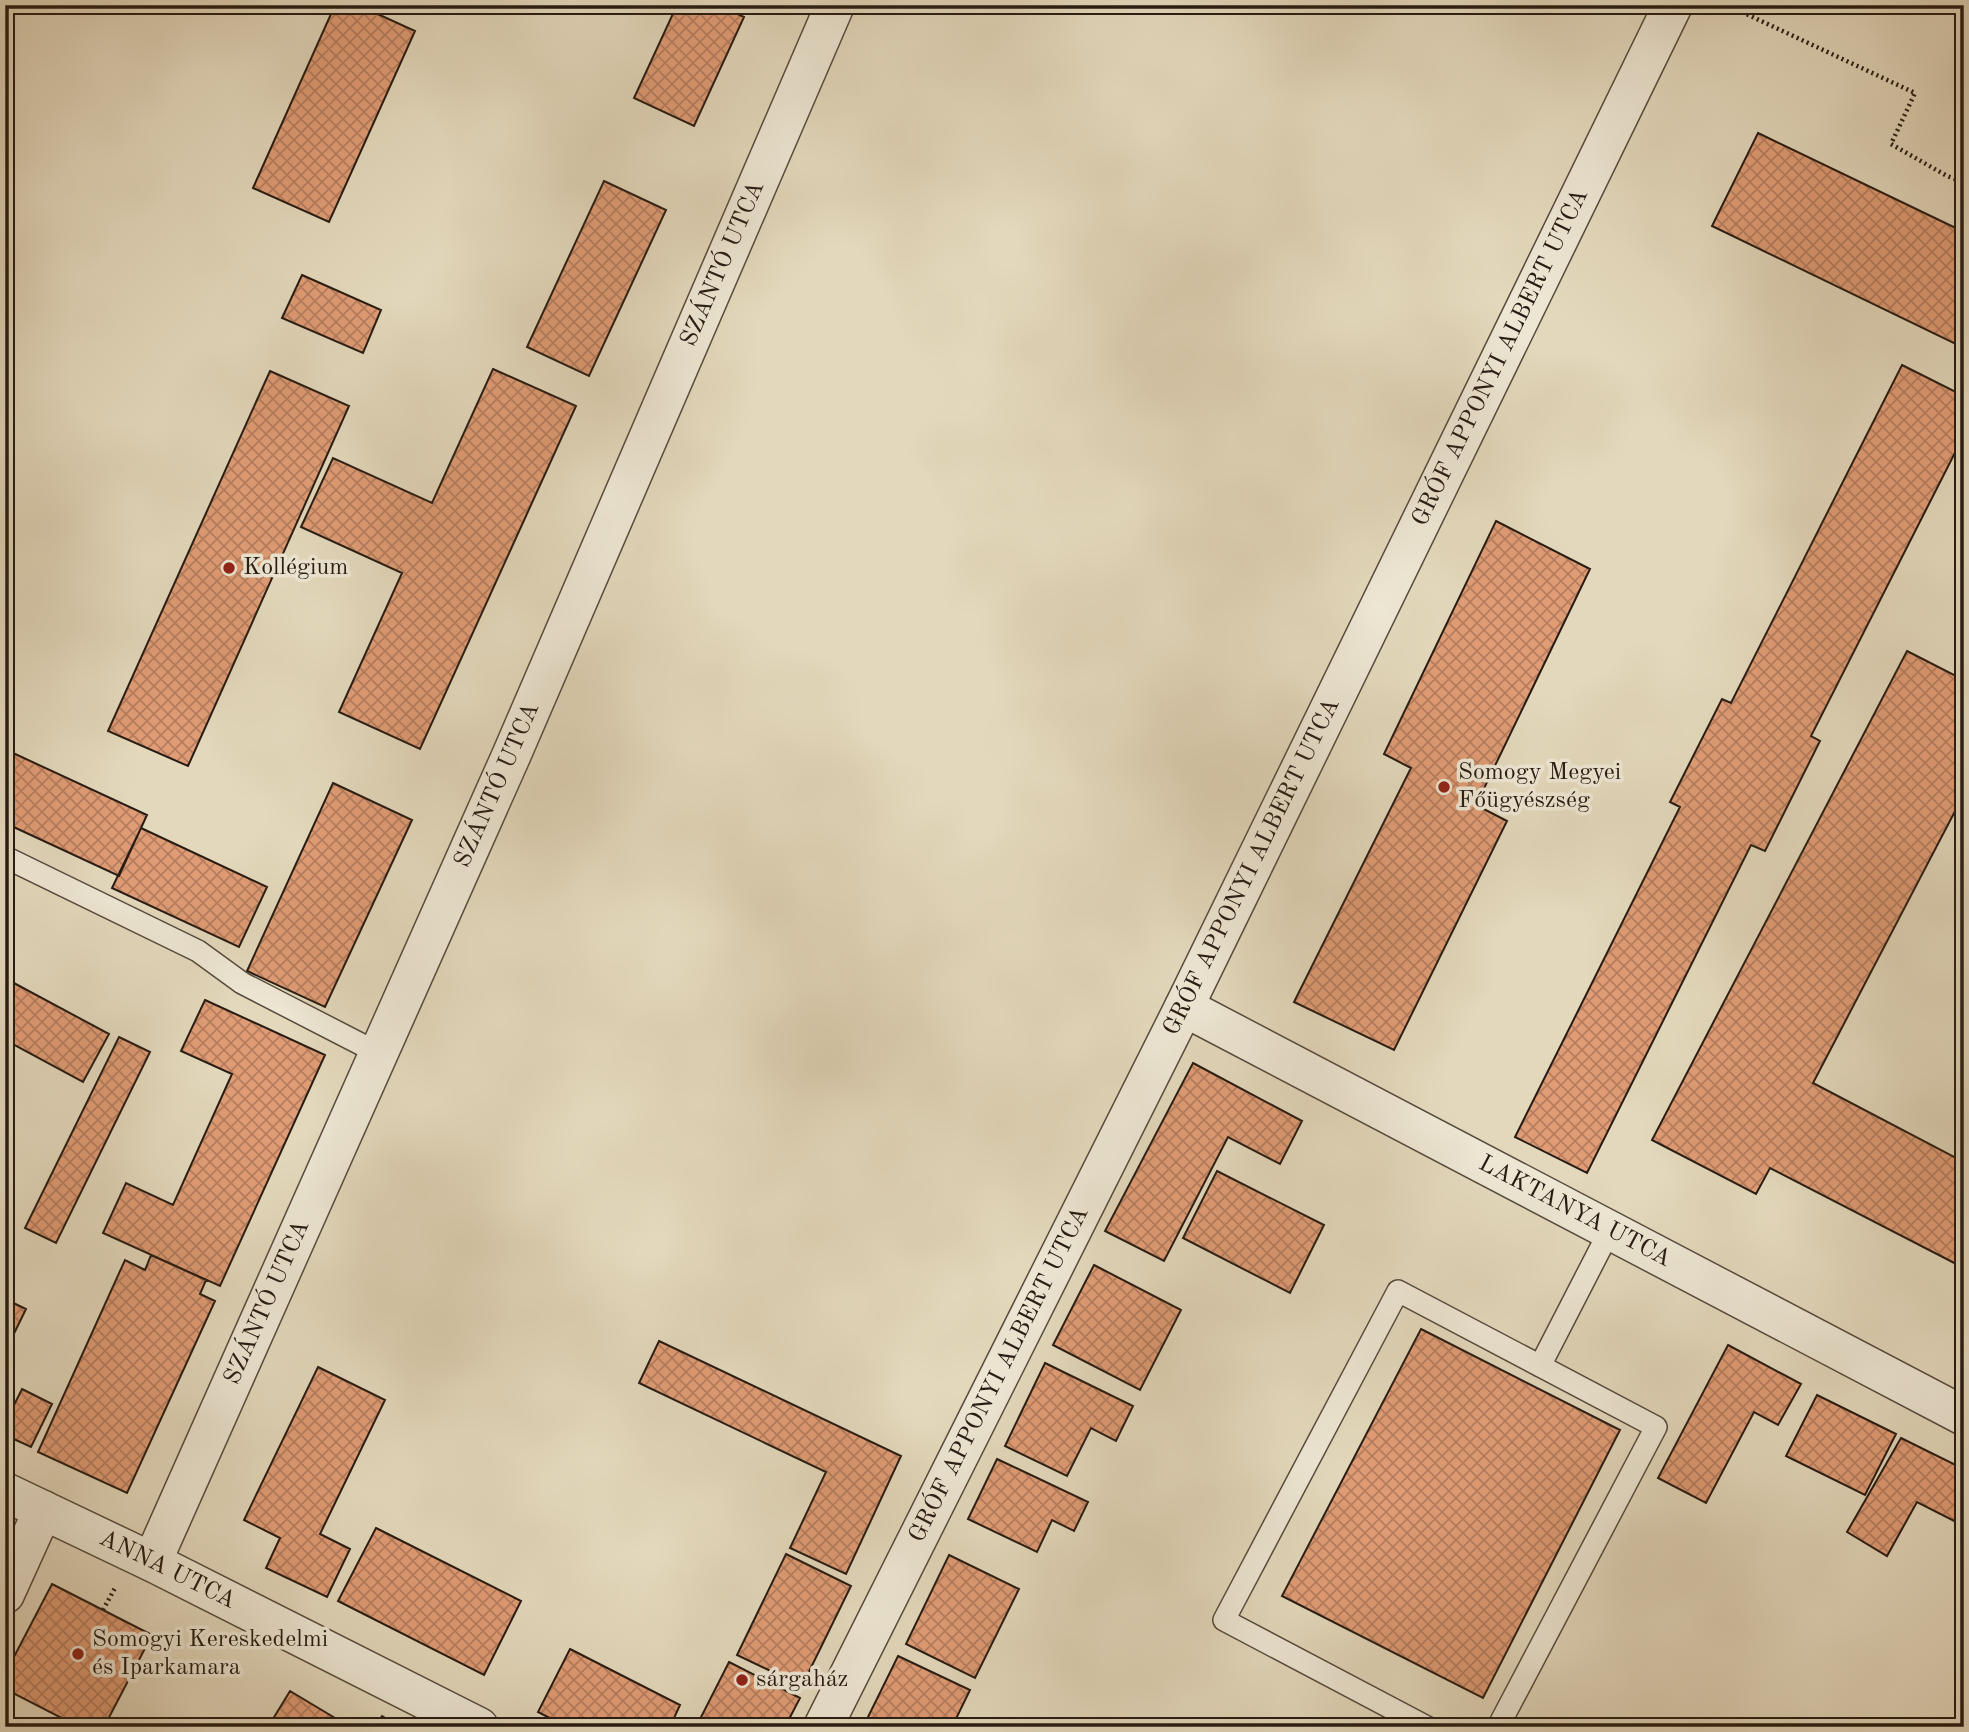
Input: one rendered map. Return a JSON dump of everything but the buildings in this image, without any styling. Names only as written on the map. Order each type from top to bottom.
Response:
[{"type":"street","name":"SZÁNTÓ UTCA","points":[[152,1562],[511,756],[835,5]]},
{"type":"street","name":"GRÓF APPONYI ALBERT UTCA","points":[[823,1727],[1184,1007],[1673,5]]},
{"type":"street","name":"LAKTANYA UTCA","points":[[1184,1007],[1964,1416]]},
{"type":"street","name":"ANNA UTCA","points":[[5,1492],[152,1562],[479,1727]]},
{"type":"street","points":[[5,1594],[43,1510]]},
{"type":"lane","points":[[5,857],[198,951],[242,983],[378,1053]]},
{"type":"lane","points":[[1540,1366],[1610,1230]]},
{"type":"lane","points":[[1427,1727],[1224,1620],[1398,1291],[1656,1426],[1498,1727]]},
{"type":"path","points":[[1727,5],[1915,93],[1891,144],[1947,176],[1964,182]]},
{"type":"path","points":[[103,1610],[118,1581]]},
{"type":"place","name":"Kollégium","points":[[229,568]]},
{"type":"place","name":"Somogy Megyei Főügyészség","points":[[1444,787]]},
{"type":"place","name":"Somogyi Kereskedelmi és Iparkamara","points":[[78,1654]]},
{"type":"place","name":"sárgaház","points":[[742,1680]]}]
